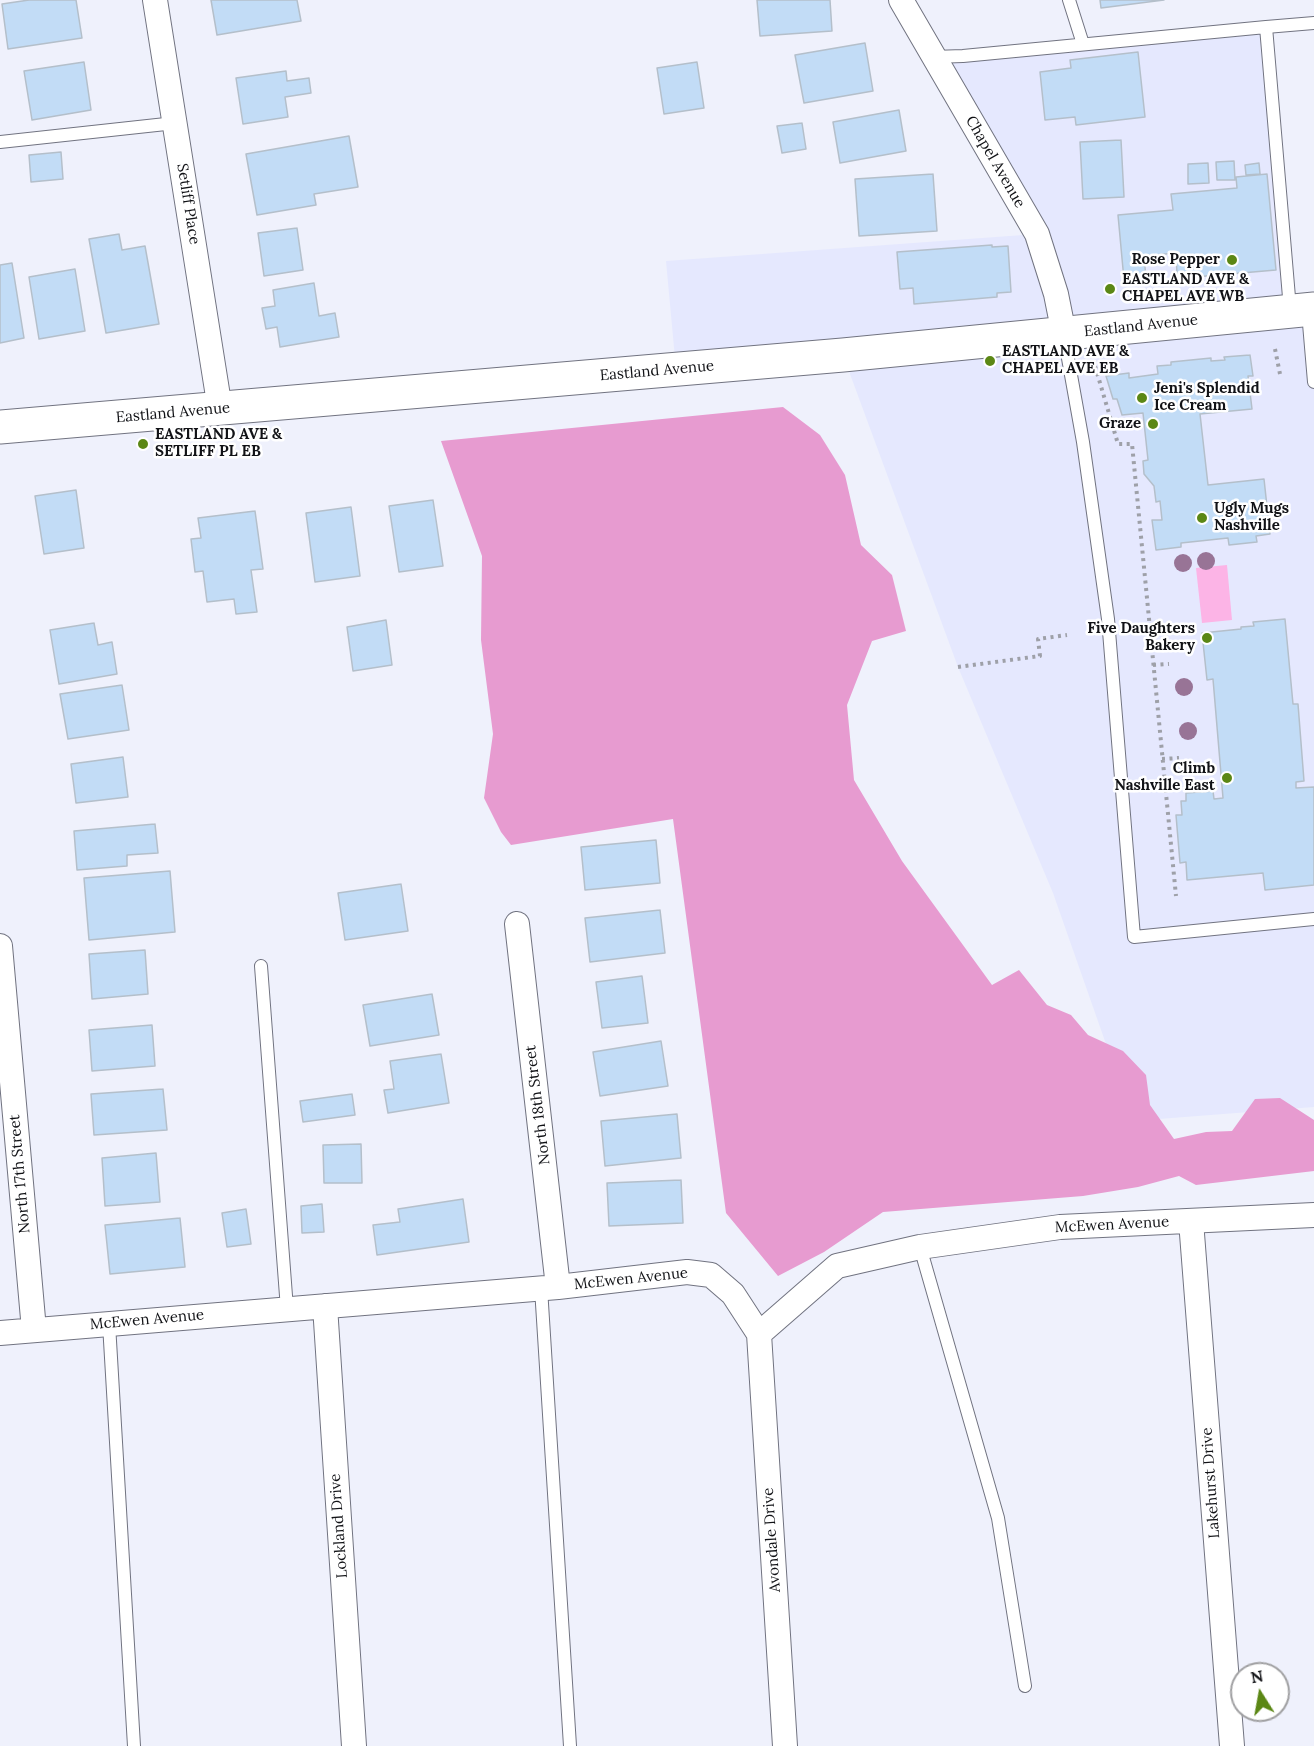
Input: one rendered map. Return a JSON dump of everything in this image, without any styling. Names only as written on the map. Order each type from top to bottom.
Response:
[{"type":"street","name":"Setliff Place","points":[[155,0],[220,409]]},
{"type":"street","name":"Chapel Avenue","points":[[901,0],[1037,234],[1056,294],[1064,334]]},
{"type":"street","name":"Eastland Avenue","points":[[0,427],[1064,334],[1304,310]]},
{"type":"street","name":"North 18th Street","points":[[517,924],[549,1287]]},
{"type":"street","name":"North 17th Street","points":[[0,946],[34,1330]]},
{"type":"street","name":"McEwen Avenue","points":[[0,1333],[549,1287],[687,1272],[711,1275],[733,1294],[759,1334],[837,1266],[920,1247],[1060,1227],[1314,1215]]},
{"type":"street","name":"Lakehurst Drive","points":[[1191,1221],[1232,1746]]},
{"type":"street","name":"Lockland Drive","points":[[325,1306],[354,1746]]},
{"type":"street","name":"Avondale Drive","points":[[759,1334],[785,1746]]},
{"type":"lane","points":[[1069,0],[1083,44]]},
{"type":"lane","points":[[933,57],[1314,23]]},
{"type":"lane","points":[[1266,27],[1314,382]]},
{"type":"lane","points":[[0,142],[175,123]]},
{"type":"lane","points":[[1064,334],[1083,442],[1108,619],[1134,937],[1314,919]]},
{"type":"lane","points":[[261,966],[287,1309]]},
{"type":"lane","points":[[920,1247],[998,1518],[1024,1686]]},
{"type":"lane","points":[[549,1287],[570,1746]]},
{"type":"lane","points":[[109,1323],[134,1746]]},
{"type":"path","points":[[1275,349],[1280,375]]},
{"type":"path","points":[[1095,366],[1118,444],[1132,444],[1176,896]]},
{"type":"path","points":[[958,668],[1040,656],[1038,639],[1067,635]]},
{"type":"path","points":[[1154,665],[1169,664]]},
{"type":"path","points":[[1162,759],[1179,758]]},
{"type":"shaded area","points":[[1266,27],[1291,310],[1307,309],[1314,382],[1314,1107],[1133,1121],[1053,893],[958,667],[843,355],[676,369],[666,261],[1037,234],[933,57]]},
{"type":"shaded area","points":[[783,407],[820,435],[845,475],[861,545],[892,575],[906,631],[872,641],[847,705],[854,780],[902,861],[992,985],[1019,970],[1047,1005],[1071,1015],[1088,1035],[1123,1051],[1146,1075],[1150,1105],[1174,1139],[1206,1132],[1232,1131],[1255,1099],[1280,1098],[1314,1120],[1314,1171],[1196,1185],[1179,1176],[1138,1187],[1083,1196],[883,1212],[824,1252],[778,1276],[726,1213],[673,819],[511,845],[501,832],[484,798],[493,734],[481,640],[482,556],[441,441]]},
{"type":"shaded area","points":[[1227,565],[1232,620],[1202,623],[1196,568]]},
{"type":"building","points":[[29,0],[76,0],[82,38],[8,49],[2,4]]},
{"type":"building","points":[[211,0],[297,0],[301,21],[217,35]]},
{"type":"building","points":[[757,0],[830,0],[832,31],[760,36]]},
{"type":"building","points":[[1100,0],[1164,0],[1101,8]]},
{"type":"building","points":[[865,43],[873,91],[804,103],[795,55]]},
{"type":"building","points":[[1138,52],[1145,117],[1076,125],[1075,117],[1045,120],[1040,72],[1071,68],[1070,60]]},
{"type":"building","points":[[84,62],[91,110],[32,120],[24,71]]},
{"type":"building","points":[[697,62],[704,108],[664,114],[657,68]]},
{"type":"building","points":[[286,71],[287,81],[309,78],[311,93],[285,97],[288,117],[243,124],[236,78]]},
{"type":"building","points":[[899,110],[906,151],[840,163],[833,122]]},
{"type":"building","points":[[802,123],[806,149],[782,153],[777,126]]},
{"type":"building","points":[[349,136],[358,187],[314,194],[316,205],[257,215],[246,154]]},
{"type":"building","points":[[1121,140],[1124,197],[1083,199],[1080,142]]},
{"type":"building","points":[[61,152],[63,179],[31,182],[29,155]]},
{"type":"building","points":[[1234,161],[1235,180],[1217,180],[1216,162]]},
{"type":"building","points":[[1208,163],[1209,183],[1188,184],[1188,164]]},
{"type":"building","points":[[1259,163],[1260,174],[1246,175],[1245,165]]},
{"type":"building","points":[[933,174],[937,231],[859,236],[855,179]]},
{"type":"building","points":[[1267,174],[1276,270],[1195,277],[1195,273],[1177,274],[1176,253],[1144,256],[1146,278],[1124,280],[1118,215],[1173,210],[1171,194],[1237,188],[1236,177]]},
{"type":"building","points":[[297,228],[303,270],[264,276],[258,233]]},
{"type":"building","points":[[119,234],[122,250],[145,246],[159,324],[106,333],[89,239]]},
{"type":"building","points":[[992,245],[992,247],[1008,246],[1011,292],[997,293],[997,297],[914,304],[913,288],[900,289],[897,252]]},
{"type":"building","points":[[12,263],[24,338],[0,343],[0,265]]},
{"type":"building","points":[[75,269],[85,331],[39,339],[29,277]]},
{"type":"building","points":[[314,283],[319,316],[335,313],[339,337],[280,347],[277,327],[266,329],[262,308],[275,306],[273,290]]},
{"type":"building","points":[[1250,355],[1253,376],[1248,376],[1252,409],[1200,414],[1208,485],[1264,479],[1270,534],[1256,536],[1257,542],[1229,545],[1228,538],[1181,543],[1181,547],[1156,550],[1152,520],[1162,520],[1160,501],[1156,502],[1154,486],[1144,474],[1143,461],[1148,460],[1143,413],[1122,415],[1117,399],[1113,399],[1106,376],[1129,373],[1129,378],[1158,374],[1157,366],[1171,365],[1171,362],[1211,358],[1211,361],[1225,360],[1224,357]]},
{"type":"building","points":[[76,490],[84,548],[44,554],[35,496]]},
{"type":"building","points":[[433,500],[443,566],[399,572],[389,506]]},
{"type":"building","points":[[351,507],[360,576],[315,582],[306,513]]},
{"type":"building","points":[[255,511],[263,569],[251,570],[257,612],[236,614],[234,599],[207,602],[203,571],[195,572],[191,539],[201,538],[198,518]]},
{"type":"building","points":[[1285,619],[1293,704],[1298,704],[1304,781],[1296,782],[1296,788],[1314,787],[1314,885],[1265,890],[1263,873],[1187,880],[1186,862],[1180,863],[1176,815],[1182,815],[1181,801],[1186,801],[1186,793],[1213,791],[1214,799],[1223,798],[1213,679],[1207,680],[1202,633],[1241,629],[1241,627],[1254,626],[1253,622]]},
{"type":"building","points":[[386,620],[392,665],[353,671],[347,627]]},
{"type":"building","points":[[94,623],[98,645],[112,642],[117,674],[59,684],[50,630]]},
{"type":"building","points":[[122,685],[129,730],[68,739],[60,694]]},
{"type":"building","points":[[123,757],[128,797],[76,803],[71,764]]},
{"type":"building","points":[[155,824],[158,853],[127,855],[127,866],[77,870],[74,831]]},
{"type":"building","points":[[656,840],[660,883],[585,890],[581,847]]},
{"type":"building","points":[[170,871],[175,932],[89,940],[84,878]]},
{"type":"building","points":[[401,884],[408,931],[345,940],[338,893]]},
{"type":"building","points":[[660,910],[665,953],[590,962],[585,918]]},
{"type":"building","points":[[145,950],[148,994],[92,999],[89,954]]},
{"type":"building","points":[[642,976],[648,1023],[602,1028],[596,982]]},
{"type":"building","points":[[432,994],[439,1035],[370,1046],[363,1005]]},
{"type":"building","points":[[152,1025],[155,1066],[92,1071],[89,1030]]},
{"type":"building","points":[[661,1041],[668,1086],[600,1096],[593,1052]]},
{"type":"building","points":[[441,1054],[449,1103],[388,1113],[384,1090],[394,1089],[390,1061]]},
{"type":"building","points":[[163,1089],[167,1130],[94,1135],[91,1094]]},
{"type":"building","points":[[352,1094],[355,1115],[303,1122],[300,1101]]},
{"type":"building","points":[[677,1114],[681,1158],[605,1166],[601,1121]]},
{"type":"building","points":[[361,1144],[362,1183],[324,1183],[323,1145]]},
{"type":"building","points":[[156,1153],[160,1202],[105,1206],[102,1158]]},
{"type":"building","points":[[681,1180],[683,1223],[609,1226],[607,1183]]},
{"type":"building","points":[[463,1199],[469,1242],[377,1255],[373,1225],[400,1222],[398,1209]]},
{"type":"building","points":[[322,1204],[324,1232],[302,1233],[301,1206]]},
{"type":"building","points":[[246,1209],[251,1244],[227,1247],[222,1213]]},
{"type":"building","points":[[180,1218],[185,1267],[110,1274],[105,1225]]},
{"type":"place","name":"Rose Pepper","points":[[1232,260]]},
{"type":"place","name":"EASTLAND AVE & CHAPEL AVE WB","points":[[1110,289]]},
{"type":"place","name":"EASTLAND AVE & CHAPEL AVE EB","points":[[990,361]]},
{"type":"place","name":"Jeni's Splendid Ice Cream","points":[[1142,398]]},
{"type":"place","name":"Graze","points":[[1153,424]]},
{"type":"place","name":"EASTLAND AVE & SETLIFF PL EB","points":[[143,444]]},
{"type":"place","name":"Ugly Mugs Nashville","points":[[1202,518]]},
{"type":"place","name":"Five Daughters Bakery","points":[[1207,638]]},
{"type":"place","name":"Climb Nashville East","points":[[1227,778]]}]
